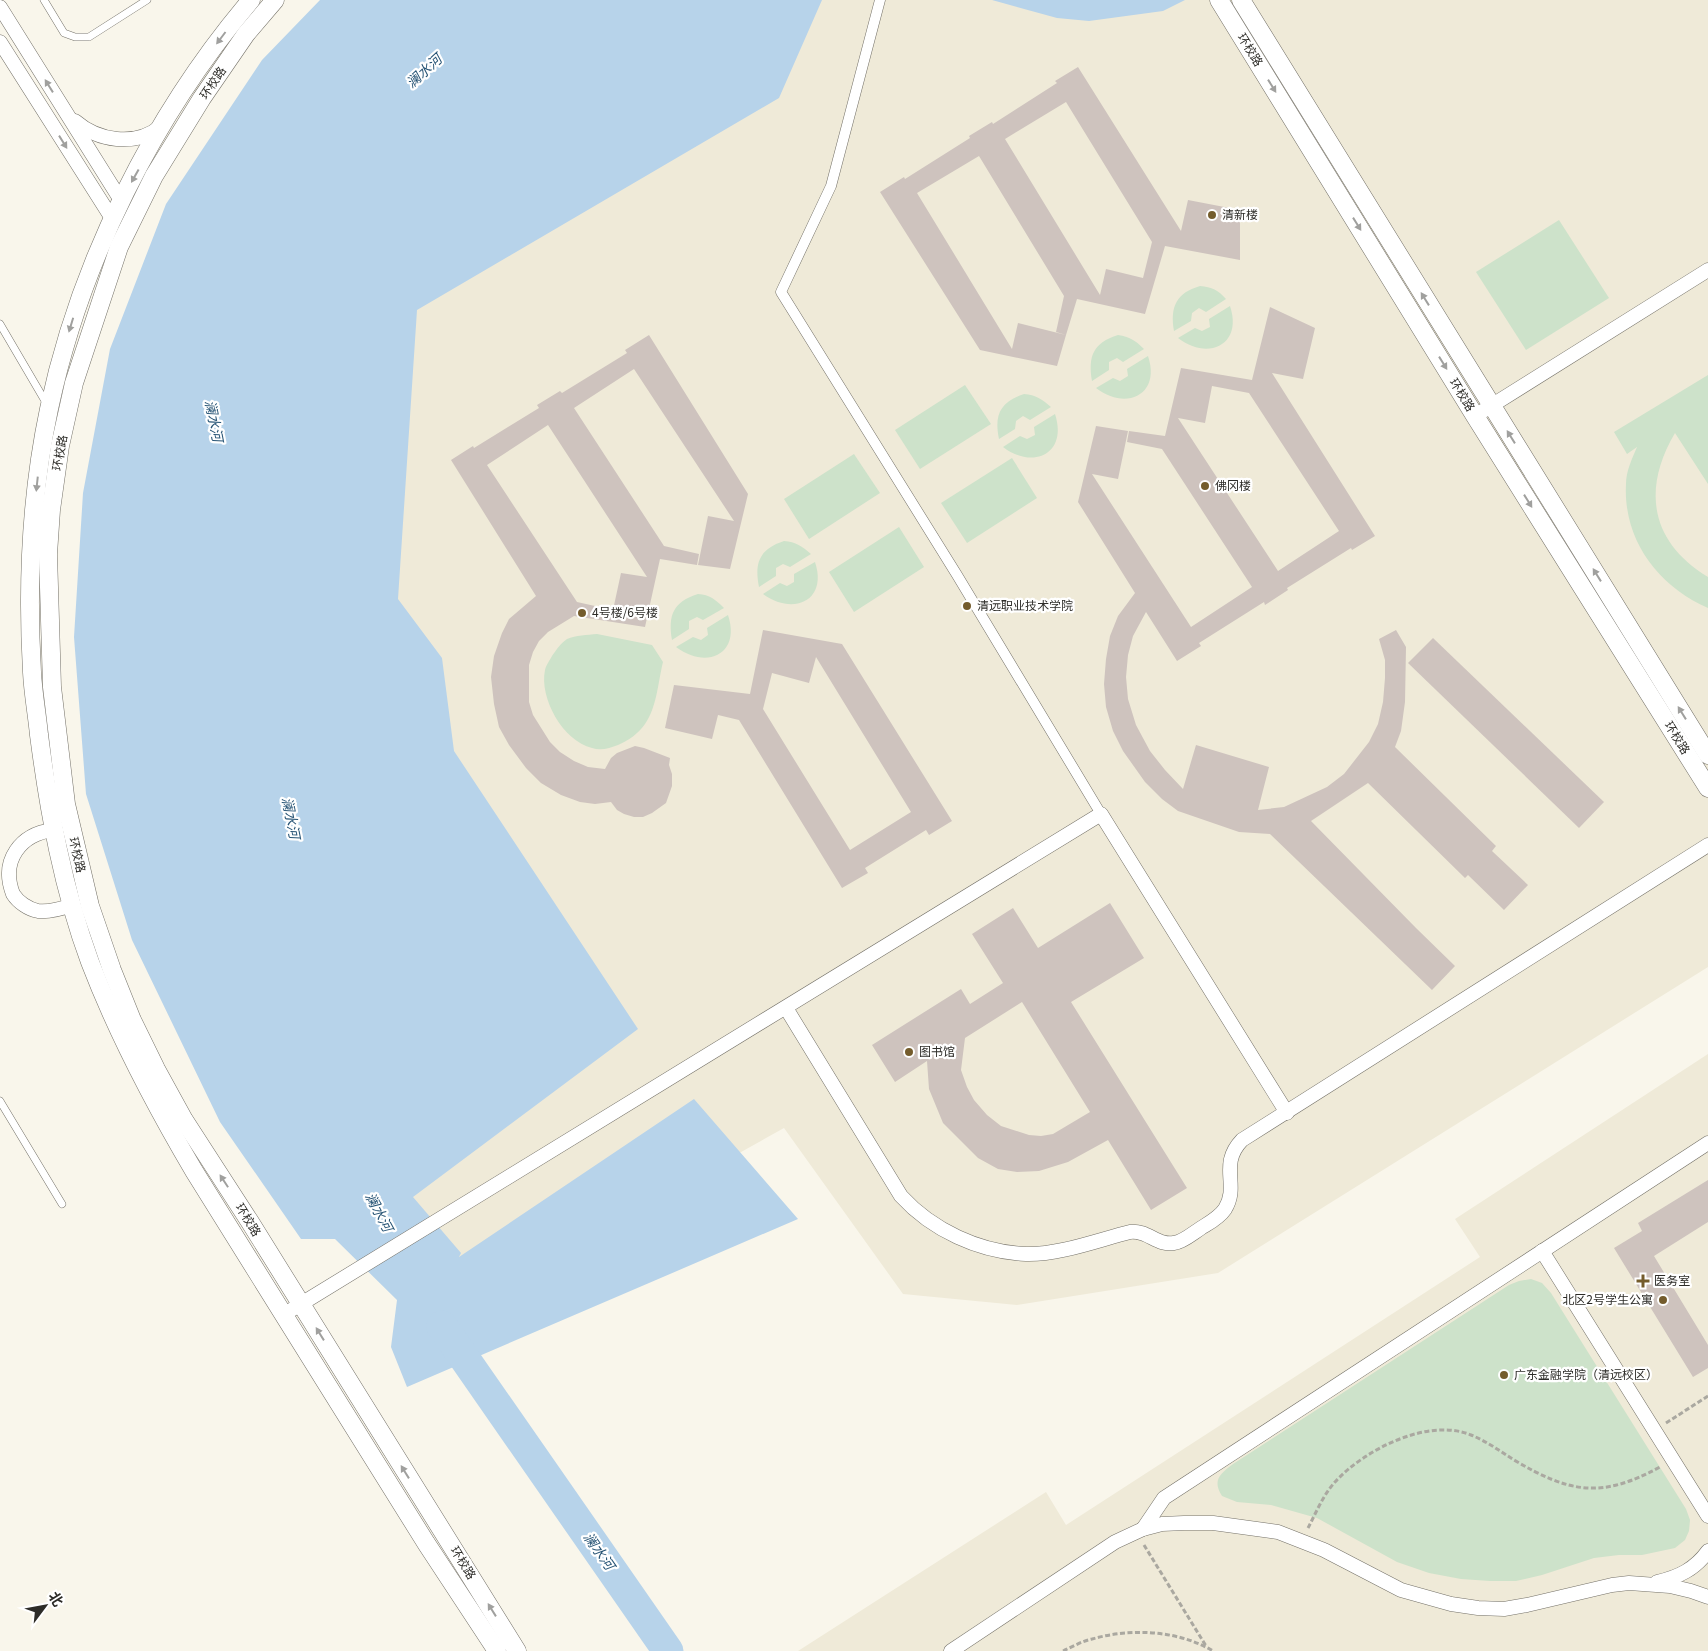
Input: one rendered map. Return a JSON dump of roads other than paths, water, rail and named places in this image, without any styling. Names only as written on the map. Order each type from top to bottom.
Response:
[{"type":"street","name":"环校路","points":[[251,0],[201,66],[163,124],[113,220],[73,320],[49,409],[39,470],[33,527],[30,607],[32,675],[43,764],[53,830],[72,905],[90,961],[128,1053],[189,1162],[426,1543],[497,1651]]},
{"type":"street","name":"环校路","points":[[275,0],[246,34],[202,98],[154,176],[118,247],[74,383],[60,446],[51,510],[48,554],[52,687],[57,744],[66,804],[90,906],[132,1020],[156,1069],[184,1120],[517,1651]]},
{"type":"street","points":[[880,0],[831,186],[781,292],[1287,1113]]},
{"type":"street","name":"环校路","points":[[1219,0],[1708,788]]},
{"type":"street","name":"环校路","points":[[1241,0],[1708,755]]},
{"type":"street","points":[[0,8],[122,202]]},
{"type":"street","points":[[0,42],[113,220]]},
{"type":"street","points":[[66,112],[87,131],[119,140],[152,133],[163,124]]},
{"type":"street","points":[[1476,416],[1708,270]]},
{"type":"street","points":[[284,1315],[1101,814]]},
{"type":"street","points":[[53,830],[31,835],[11,850],[7,856],[2,882],[16,899],[36,910],[62,909],[72,905]]},
{"type":"street","points":[[786,1008],[901,1196],[921,1215],[950,1233],[989,1249],[1026,1254],[1138,1231],[1163,1243],[1175,1243],[1216,1219],[1225,1210],[1230,1192],[1229,1171],[1231,1155],[1242,1140],[1708,845]]},
{"type":"street","points":[[1139,1530],[1164,1498],[1708,1143]]},
{"type":"street","points":[[1542,1251],[1708,1516]]},
{"type":"street","points":[[951,1651],[1115,1542],[1139,1530],[1162,1524],[1213,1523],[1278,1532],[1324,1550],[1401,1590],[1451,1604],[1478,1608],[1504,1609],[1612,1585],[1648,1584],[1671,1579],[1685,1573],[1696,1565],[1708,1551]]},
{"type":"street","points":[[1648,1584],[1691,1591],[1708,1597]]},
{"type":"lane","points":[[44,0],[64,33],[75,37],[88,37],[147,0]]},
{"type":"lane","points":[[0,324],[49,409]]},
{"type":"lane","points":[[0,1101],[62,1204]]},
{"type":"water","points":[[320,0],[822,0],[779,98],[417,310],[398,599],[442,658],[454,751],[638,1029],[413,1197],[461,1253],[459,1257],[694,1099],[798,1219],[407,1387],[391,1347],[397,1300],[335,1239],[301,1239],[220,1122],[132,940],[86,794],[74,637],[83,493],[110,349],[166,204],[262,60]]},
{"type":"water","points":[[992,0],[1185,0],[1163,11],[1089,21],[1057,18]]},
{"type":"waterway","name":"澜水河","points":[[442,1326],[668,1651]]},
{"type":"place","name":"清新楼","points":[[1212,215]]},
{"type":"place","name":"佛冈楼","points":[[1205,486]]},
{"type":"place","name":"清远职业技术学院","points":[[967,606]]},
{"type":"place","name":"4号楼/6号楼","points":[[582,613]]},
{"type":"place","name":"图书馆","points":[[909,1052]]},
{"type":"place","name":"医务室","points":[[1643,1281]]},
{"type":"place","name":"北区2号学生公寓","points":[[1663,1300]]},
{"type":"place","name":"广东金融学院（清远校区）","points":[[1504,1375]]}]
